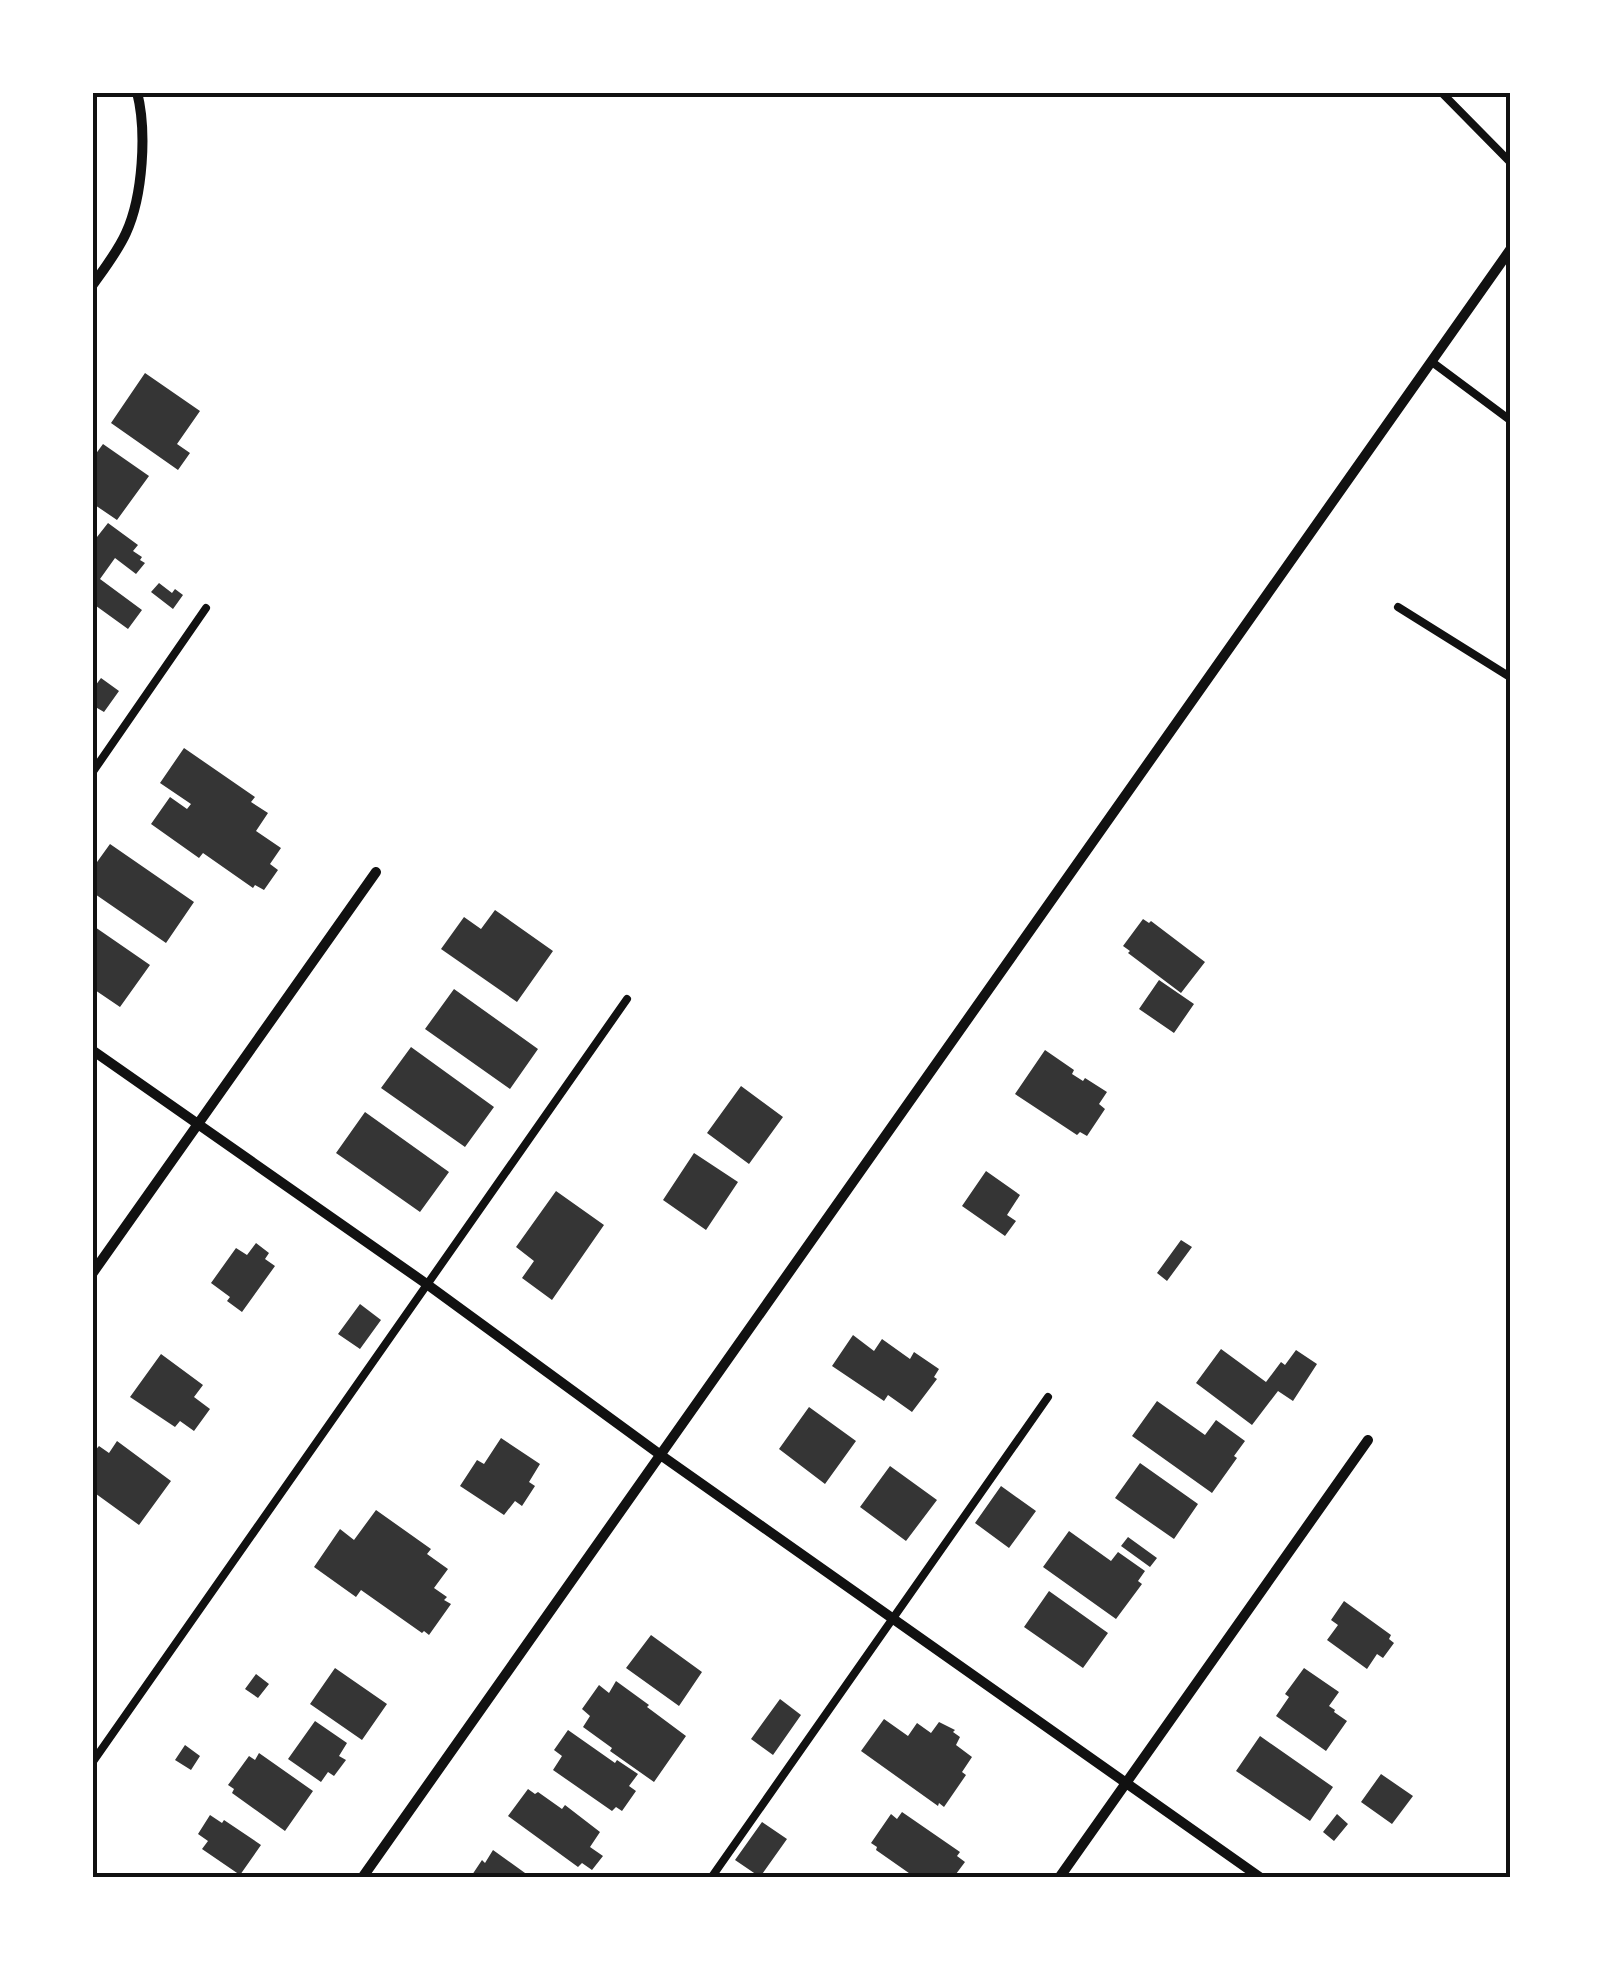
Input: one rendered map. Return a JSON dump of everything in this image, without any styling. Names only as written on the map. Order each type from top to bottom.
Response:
[{"type":"street","points":[[92,286],[127,231],[137,194],[143,150],[137,92]]},
{"type":"street","points":[[362,1878],[1510,250]]},
{"type":"street","points":[[92,1274],[376,872]]},
{"type":"street","points":[[92,1050],[1261,1878]]},
{"type":"street","points":[[1059,1878],[1368,1440]]},
{"type":"lane","points":[[1441,92],[1510,162]]},
{"type":"lane","points":[[1432,362],[1510,420]]},
{"type":"lane","points":[[1398,607],[1510,677]]},
{"type":"lane","points":[[92,773],[206,608]]},
{"type":"lane","points":[[92,1763],[627,999]]},
{"type":"lane","points":[[711,1878],[1048,1397]]},
{"type":"building","points":[[145,373],[200,411],[177,444],[190,453],[178,470],[111,423]]},
{"type":"building","points":[[103,444],[149,476],[117,520],[92,503],[92,459]]},
{"type":"building","points":[[108,523],[138,545],[133,551],[145,563],[136,574],[115,558],[100,579],[142,610],[128,629],[92,603],[92,533],[97,537]]},
{"type":"building","points":[[159,583],[172,593],[175,589],[183,595],[173,609],[151,592]]},
{"type":"building","points":[[101,678],[119,691],[104,712],[92,705],[92,690]]},
{"type":"building","points":[[184,748],[255,797],[251,802],[268,813],[256,831],[281,848],[270,864],[278,870],[264,890],[255,885],[253,888],[203,853],[199,858],[151,824],[170,797],[187,809],[191,804],[160,783]]},
{"type":"building","points":[[110,844],[194,902],[166,943],[92,892],[92,869]]},
{"type":"building","points":[[495,910],[553,951],[517,1002],[441,949],[464,917],[481,929]]},
{"type":"building","points":[[1143,919],[1205,962],[1181,993],[1123,946]]},
{"type":"building","points":[[92,925],[150,965],[120,1007],[92,988]]},
{"type":"building","points":[[1159,980],[1194,1004],[1174,1033],[1139,1009]]},
{"type":"building","points":[[454,989],[538,1049],[510,1089],[425,1029]]},
{"type":"building","points":[[411,1047],[494,1107],[465,1147],[381,1088]]},
{"type":"building","points":[[1045,1050],[1074,1070],[1072,1074],[1107,1092],[1099,1104],[1105,1109],[1087,1136],[1080,1132],[1077,1135],[1015,1094]]},
{"type":"building","points":[[741,1086],[783,1117],[749,1164],[707,1133]]},
{"type":"building","points":[[365,1112],[449,1172],[420,1212],[336,1153]]},
{"type":"building","points":[[694,1153],[738,1182],[706,1230],[663,1200]]},
{"type":"building","points":[[986,1171],[1020,1195],[1007,1215],[1016,1221],[1005,1236],[962,1206]]},
{"type":"building","points":[[556,1191],[604,1225],[552,1300],[522,1278],[534,1261],[516,1247]]},
{"type":"building","points":[[1181,1240],[1192,1247],[1167,1281],[1157,1273]]},
{"type":"building","points":[[256,1243],[269,1253],[265,1259],[275,1266],[242,1312],[211,1283],[236,1248],[247,1255]]},
{"type":"building","points":[[360,1304],[381,1320],[360,1349],[338,1334]]},
{"type":"building","points":[[853,1335],[874,1351],[882,1339],[910,1359],[914,1352],[939,1369],[934,1377],[937,1379],[912,1412],[888,1395],[884,1401],[832,1366]]},
{"type":"building","points":[[1221,1349],[1266,1382],[1296,1350],[1317,1364],[1293,1401],[1278,1391],[1252,1425],[1196,1383]]},
{"type":"building","points":[[161,1354],[203,1385],[194,1397],[210,1409],[194,1431],[180,1421],[175,1427],[130,1397]]},
{"type":"building","points":[[1157,1401],[1205,1435],[1216,1420],[1245,1441],[1212,1493],[1132,1436]]},
{"type":"building","points":[[809,1407],[856,1441],[825,1484],[779,1449]]},
{"type":"building","points":[[501,1438],[540,1464],[529,1482],[535,1486],[522,1506],[515,1501],[504,1515],[460,1486],[477,1460],[484,1464]]},
{"type":"building","points":[[117,1441],[171,1481],[139,1525],[92,1491],[92,1454],[99,1446],[109,1453]]},
{"type":"building","points":[[1140,1463],[1198,1504],[1174,1539],[1115,1498]]},
{"type":"building","points":[[890,1466],[937,1500],[906,1541],[860,1507]]},
{"type":"building","points":[[1001,1486],[1036,1511],[1009,1548],[975,1523]]},
{"type":"building","points":[[376,1510],[431,1549],[427,1554],[448,1569],[434,1588],[451,1604],[429,1635],[361,1590],[356,1597],[314,1567],[340,1529],[354,1540]]},
{"type":"building","points":[[1069,1531],[1111,1561],[1118,1552],[1145,1571],[1138,1581],[1142,1584],[1116,1619],[1043,1567]]},
{"type":"building","points":[[1128,1537],[1157,1558],[1150,1567],[1121,1546]]},
{"type":"building","points":[[1049,1591],[1108,1633],[1083,1668],[1024,1627]]},
{"type":"building","points":[[1344,1601],[1391,1635],[1389,1639],[1394,1643],[1383,1658],[1377,1654],[1367,1669],[1327,1640],[1338,1625],[1331,1620]]},
{"type":"building","points":[[651,1635],[702,1672],[679,1706],[626,1668]]},
{"type":"building","points":[[335,1668],[387,1704],[362,1740],[310,1704]]},
{"type":"building","points":[[1304,1668],[1339,1692],[1329,1706],[1347,1721],[1326,1751],[1276,1716],[1289,1697],[1285,1694]]},
{"type":"building","points":[[256,1674],[269,1684],[258,1698],[245,1689]]},
{"type":"building","points":[[616,1681],[686,1736],[654,1782],[583,1727],[590,1716],[582,1709],[599,1685],[609,1693]]},
{"type":"building","points":[[780,1699],[801,1715],[773,1755],[751,1739]]},
{"type":"building","points":[[884,1719],[908,1736],[917,1723],[931,1733],[939,1722],[960,1737],[956,1745],[972,1757],[962,1772],[966,1775],[944,1807],[861,1751]]},
{"type":"building","points":[[315,1721],[347,1743],[339,1756],[346,1760],[334,1776],[328,1772],[321,1782],[288,1759]]},
{"type":"building","points":[[568,1730],[638,1774],[629,1786],[636,1791],[622,1811],[616,1807],[612,1811],[553,1770],[562,1756],[554,1750]]},
{"type":"building","points":[[1260,1736],[1333,1787],[1310,1821],[1236,1771]]},
{"type":"building","points":[[185,1745],[200,1756],[191,1770],[175,1760]]},
{"type":"building","points":[[259,1753],[313,1791],[285,1831],[232,1793],[234,1789],[228,1785],[249,1756],[255,1760]]},
{"type":"building","points":[[1381,1774],[1413,1796],[1392,1824],[1361,1802]]},
{"type":"building","points":[[528,1789],[562,1809],[565,1805],[600,1832],[590,1847],[603,1856],[592,1870],[582,1863],[578,1867],[508,1816]]},
{"type":"building","points":[[902,1812],[960,1852],[957,1856],[965,1862],[953,1878],[916,1878],[876,1850],[871,1843],[891,1814],[897,1819]]},
{"type":"building","points":[[1337,1814],[1348,1824],[1334,1841],[1323,1832]]},
{"type":"building","points":[[210,1815],[261,1845],[240,1875],[202,1849],[208,1841],[198,1834]]},
{"type":"building","points":[[762,1822],[787,1839],[760,1877],[735,1860]]},
{"type":"building","points":[[493,1850],[532,1878],[470,1878]]}]
